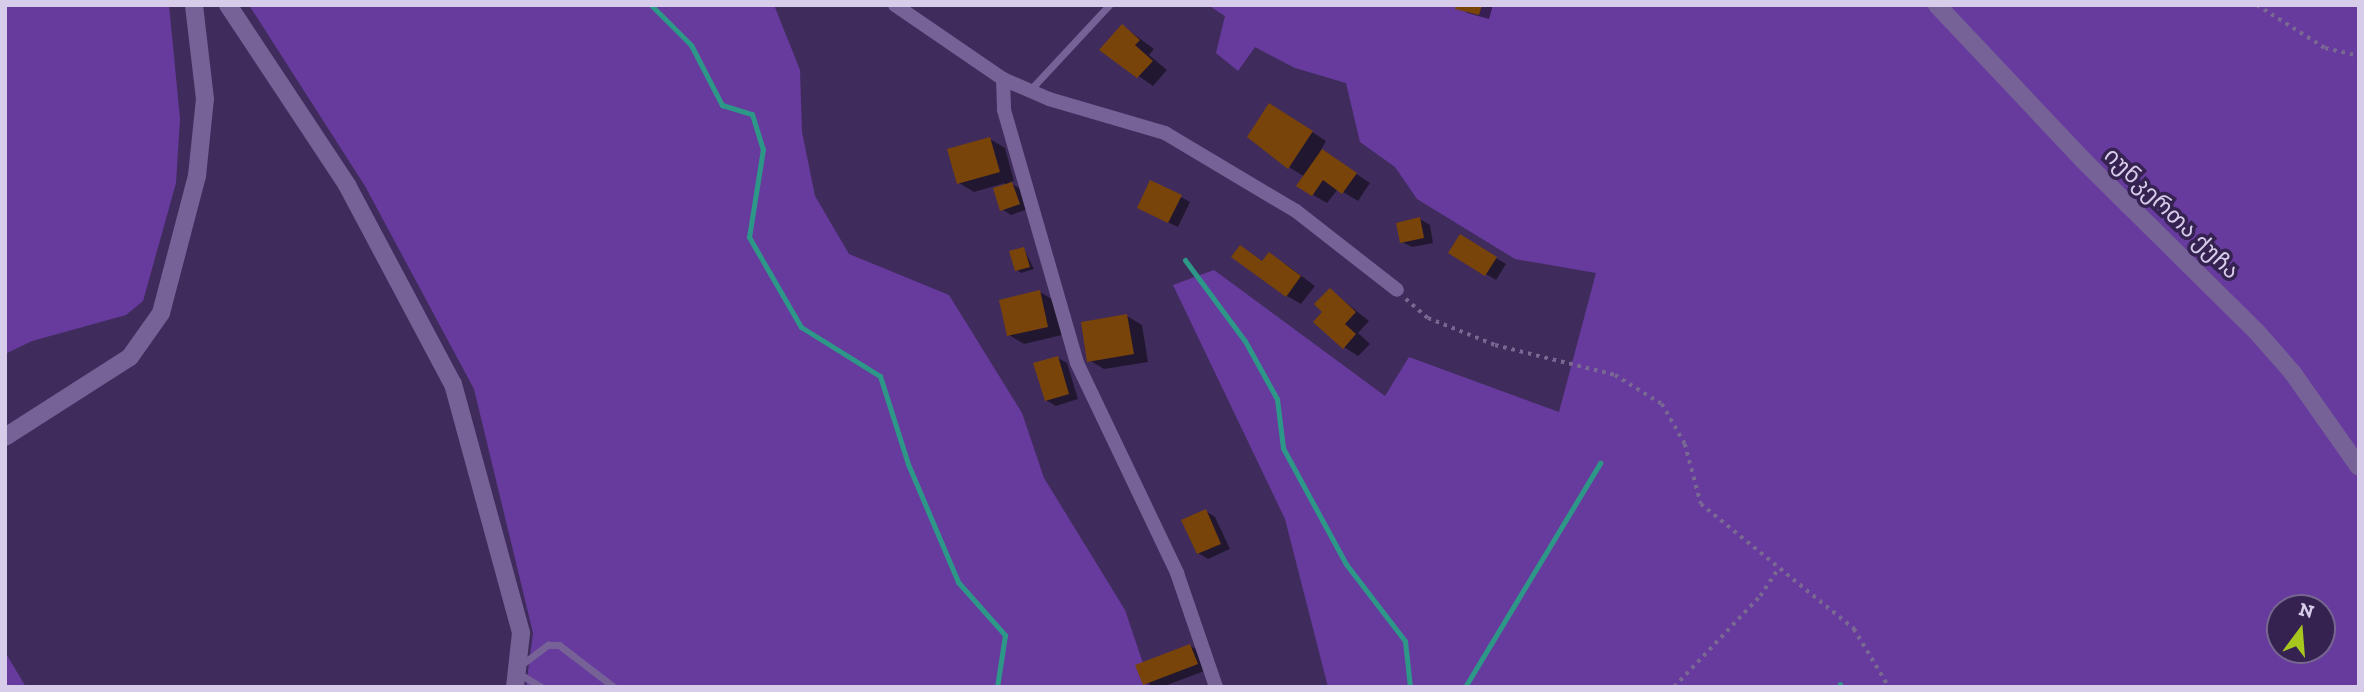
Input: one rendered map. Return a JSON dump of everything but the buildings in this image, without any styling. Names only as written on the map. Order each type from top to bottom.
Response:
[{"type":"main road","points":[[5,438],[130,357],[161,313],[198,163],[205,99],[194,5]]},
{"type":"main road","points":[[228,5],[347,185],[453,384],[521,633],[516,675]]},
{"type":"main road","name":"იუნკერთა ქუჩა","points":[[1937,5],[2083,160],[2256,331],[2300,382],[2359,467]]},
{"type":"street","points":[[895,5],[1003,79],[1166,133],[1296,211],[1397,290]]},
{"type":"street","points":[[1003,79],[1004,110],[1077,363],[1177,573],[1216,687]]},
{"type":"lane","points":[[1030,90],[1109,5]]},
{"type":"lane","points":[[541,687],[516,675],[548,645],[559,645],[573,651],[614,687]]},
{"type":"path","points":[[2257,5],[2325,48],[2359,57]]},
{"type":"path","points":[[1397,290],[1428,318],[1495,345],[1615,375],[1662,404],[1685,444],[1701,504],[1854,629],[1889,687]]},
{"type":"path","points":[[1674,687],[1760,596],[1779,568]]},
{"type":"shaded area","points":[[5,5],[169,5],[180,119],[176,183],[143,301],[126,315],[32,341],[5,354]]},
{"type":"shaded area","points":[[249,5],[774,5],[800,70],[802,132],[815,196],[849,254],[949,295],[1022,413],[1044,478],[1125,610],[1151,687],[526,687],[533,633],[474,389],[365,186]]},
{"type":"shaded area","points":[[1208,5],[2359,5],[2359,687],[1328,687],[1285,519],[1173,285],[1214,270],[1385,396],[1409,357],[1559,412],[1596,273],[1515,259],[1417,199],[1395,167],[1360,142],[1346,83],[1295,68],[1255,47],[1238,71],[1216,53],[1225,16]]},
{"type":"shaded area","points":[[5,652],[26,687],[5,687]]},
{"type":"waterway","points":[[651,5],[691,45],[722,105],[752,114],[763,149],[749,237],[801,327],[880,376],[908,464],[958,582],[1005,635],[997,687]]},
{"type":"waterway","points":[[1185,260],[1245,341],[1277,399],[1283,448],[1346,564],[1405,641],[1410,687]]},
{"type":"waterway","points":[[1465,687],[1600,463]]}]
